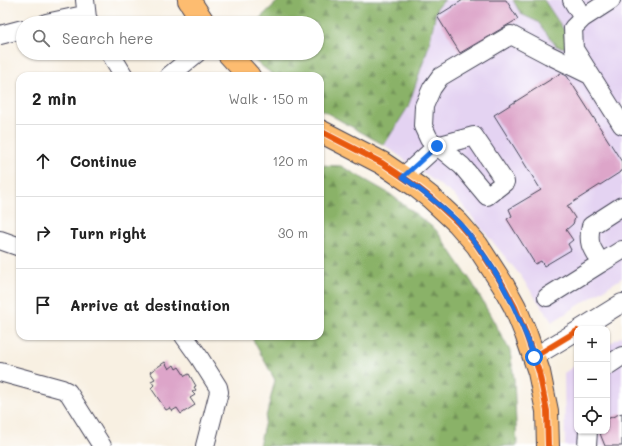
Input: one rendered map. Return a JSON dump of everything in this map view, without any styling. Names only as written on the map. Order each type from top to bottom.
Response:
[{"type":"main road","points":[[189,0],[199,16]]},
{"type":"main road","points":[[234,60],[245,72]]},
{"type":"main road","points":[[324,133],[382,163],[403,177],[444,209],[477,245],[509,296],[526,334],[539,372],[547,411],[548,446]]},
{"type":"street","points":[[85,0],[87,16]]},
{"type":"street","points":[[572,0],[583,18]]},
{"type":"street","points":[[611,0],[583,18],[573,28],[574,48],[622,125]]},
{"type":"street","points":[[0,35],[16,31]]},
{"type":"street","points":[[403,177],[437,146],[429,139],[424,126],[424,106],[432,88],[440,77],[511,35],[590,75]]},
{"type":"street","points":[[114,60],[122,72]]},
{"type":"street","points":[[174,72],[188,60]]},
{"type":"street","points":[[601,263],[590,245],[589,235],[591,226],[622,206]]},
{"type":"street","points":[[0,240],[16,246]]},
{"type":"street","points":[[546,298],[622,250]]},
{"type":"street","points":[[585,326],[622,303]]},
{"type":"street","points":[[534,357],[574,333]]},
{"type":"street","points":[[187,340],[218,387],[219,392],[205,446]]},
{"type":"street","points":[[610,364],[622,356]]},
{"type":"street","points":[[0,372],[68,392],[102,446]]},
{"type":"street","points":[[587,446],[588,434]]},
{"type":"shaded area","points":[[445,0],[513,0],[521,14],[538,22],[556,46],[560,23],[544,0],[622,0],[622,278],[552,322],[520,275],[455,196],[384,145],[408,107],[429,45],[437,7]]},
{"type":"shaded area","points":[[622,336],[622,446],[565,446],[564,373],[574,366],[574,434],[610,434],[610,343]]},
{"type":"green space","points":[[279,0],[445,0],[437,7],[429,45],[408,107],[384,145],[324,111],[324,72],[270,72],[254,60],[324,60],[324,16],[262,16]]},
{"type":"green space","points":[[513,0],[544,0],[568,36],[566,48],[556,46],[538,22],[521,14]]},
{"type":"green space","points":[[324,165],[341,166],[390,194],[436,230],[473,284],[510,351],[514,379],[517,446],[259,446],[275,380],[253,340],[324,340]]},
{"type":"building","points":[[463,0],[506,0],[518,19],[460,53],[437,16]]},
{"type":"building","points":[[561,73],[567,76],[622,162],[622,171],[567,206],[575,218],[573,224],[566,230],[573,240],[568,244],[571,250],[544,266],[541,261],[535,264],[507,219],[512,216],[509,209],[541,190],[494,115]]},
{"type":"building","points":[[165,362],[169,369],[174,365],[176,369],[179,367],[185,376],[189,374],[196,386],[194,387],[196,390],[192,392],[195,395],[190,398],[195,405],[181,414],[177,408],[172,411],[170,408],[166,410],[151,388],[154,385],[151,381],[155,379],[150,372]]},
{"type":"building","points":[[622,413],[622,446],[605,446],[600,434],[610,434],[610,418]]},
{"type":"cycle path","points":[[324,133],[382,163],[416,186],[458,223],[477,245],[503,285],[515,307],[526,334],[539,372],[547,411],[548,446]]},
{"type":"cycle path","points":[[534,357],[574,333]]},
{"type":"route","points":[[437,146],[403,177],[444,209],[468,233],[477,245],[494,270],[515,307],[534,357]]}]
